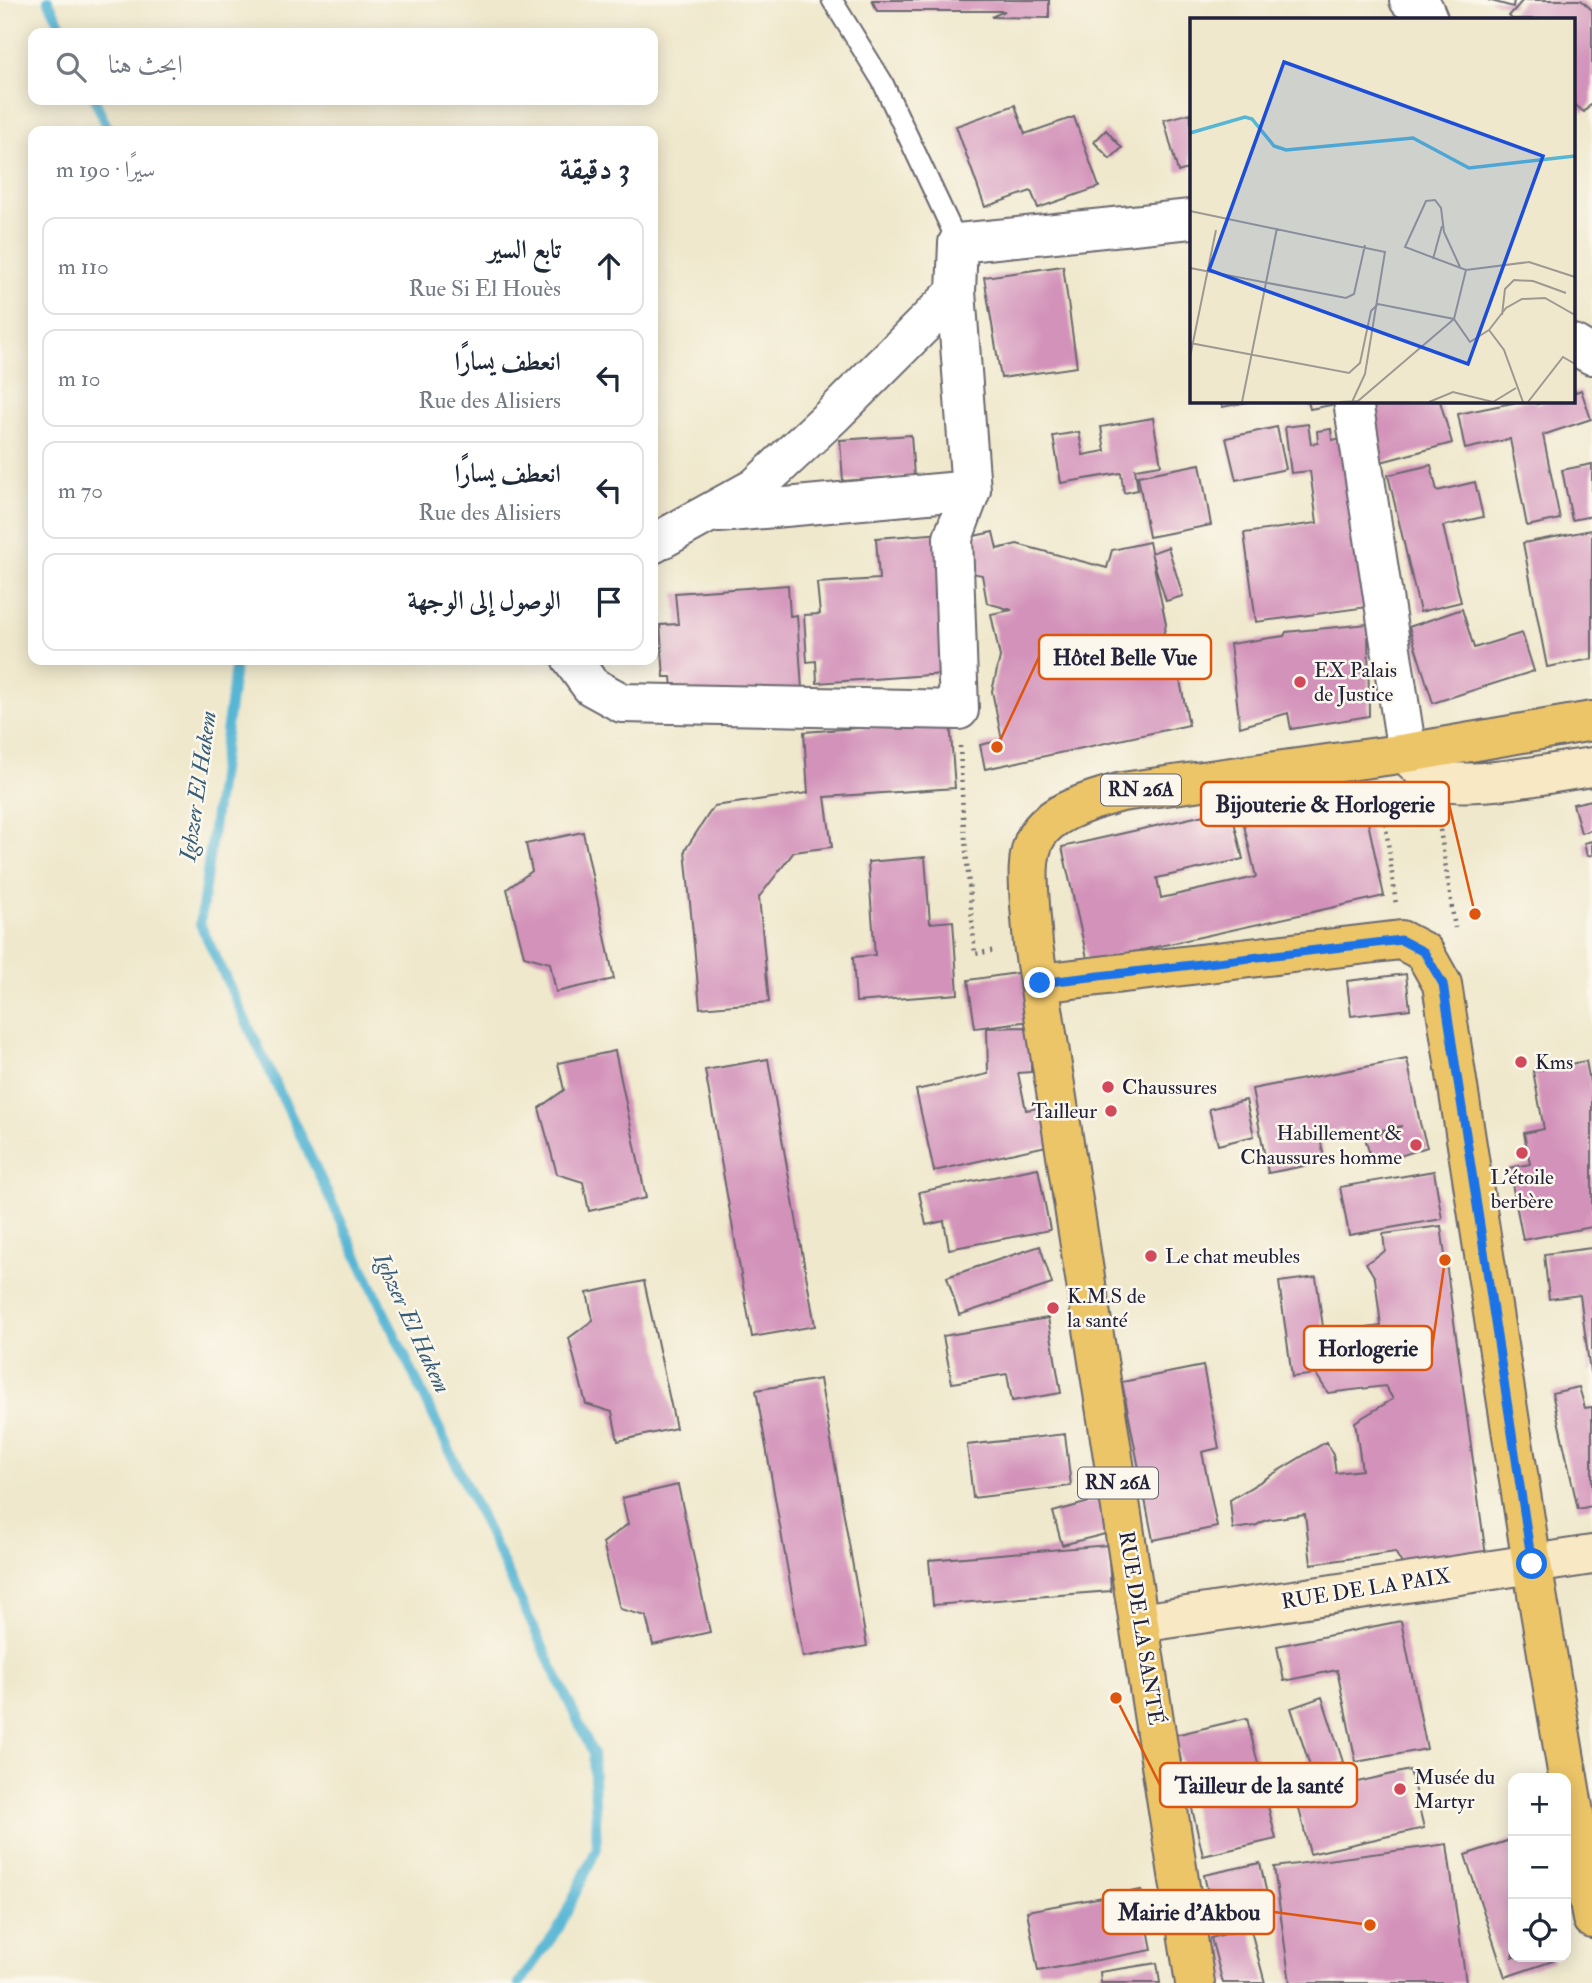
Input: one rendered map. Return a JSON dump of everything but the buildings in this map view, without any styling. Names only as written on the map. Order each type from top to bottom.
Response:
[{"type":"main road","name":"RN 26A","points":[[1040,983],[1033,944],[1028,872],[1030,849],[1038,831],[1050,819],[1087,802],[1122,792],[1407,753],[1592,721]]},
{"type":"main road","points":[[1040,983],[1401,940],[1424,952],[1443,984],[1532,1564],[1592,1919]]},
{"type":"main road","name":"RUE DE LA SANTÉ","points":[[1040,983],[1195,1983]]},
{"type":"street","points":[[1409,0],[1424,9],[1428,18]]},
{"type":"street","points":[[576,665],[591,686],[622,703],[959,710],[953,538],[971,490],[956,292],[958,243],[1190,219]]},
{"type":"street","points":[[658,541],[755,487],[833,415],[956,292]]},
{"type":"street","points":[[1574,345],[1592,355]]},
{"type":"street","points":[[1353,402],[1407,753],[1415,765],[1438,780],[1475,782],[1592,767]]},
{"type":"street","points":[[710,513],[971,490]]},
{"type":"street","name":"RUE DE LA PAIX","points":[[1140,1623],[1592,1555]]},
{"type":"lane","points":[[832,0],[882,81],[958,243]]},
{"type":"path","points":[[959,710],[963,816],[975,954]]},
{"type":"path","points":[[1401,940],[1379,773],[1407,753]]},
{"type":"path","points":[[1438,780],[1438,814],[1455,931],[1443,984]]},
{"type":"waterway","name":"Ighzer El Hakem","points":[[48,0],[62,28]]},
{"type":"waterway","name":"Ighzer El Hakem","points":[[97,105],[107,126]]},
{"type":"waterway","name":"Ighzer El Hakem","points":[[235,665],[200,924],[593,1753],[597,1848],[559,1928],[519,1983]]},
{"type":"place","name":"EX Palais de Justice","points":[[1300,682]]},
{"type":"place","name":"Hôtel Belle Vue","points":[[997,747]]},
{"type":"place","name":"Bijouterie & Horlogerie","points":[[1475,914]]},
{"type":"place","name":"Kms","points":[[1521,1062]]},
{"type":"place","name":"Chaussures","points":[[1108,1087]]},
{"type":"place","name":"Tailleur","points":[[1111,1111]]},
{"type":"place","name":"Habillement & Chaussures homme","points":[[1416,1145]]},
{"type":"place","name":"L'étoile berbère","points":[[1522,1153]]},
{"type":"place","name":"Le chat meubles","points":[[1151,1256]]},
{"type":"place","name":"Horlogerie","points":[[1445,1260]]},
{"type":"place","name":"K.M.S de la santé","points":[[1053,1308]]},
{"type":"place","name":"Tailleur de la santé","points":[[1116,1698]]},
{"type":"place","name":"Musée du Martyr","points":[[1400,1789]]},
{"type":"place","name":"Mairie d'Akbou","points":[[1370,1925]]},
{"type":"route","points":[[1040,983],[1401,940],[1424,952],[1443,984],[1532,1564]]}]
